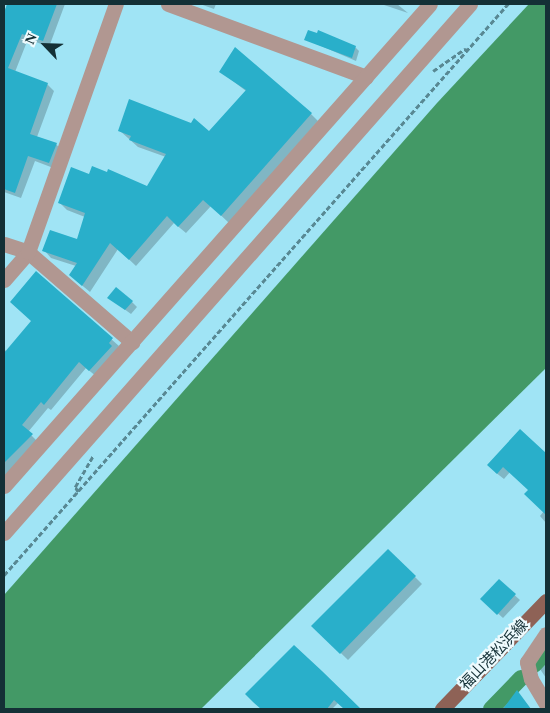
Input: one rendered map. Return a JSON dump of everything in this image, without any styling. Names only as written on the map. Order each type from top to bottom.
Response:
[{"type":"main road","name":"福山港松浜線","points":[[442,709],[546,601]]},
{"type":"street","points":[[4,280],[28,252],[116,4]]},
{"type":"street","points":[[168,4],[366,77]]},
{"type":"street","points":[[4,486],[430,4]]},
{"type":"street","points":[[4,533],[470,4]]},
{"type":"street","points":[[4,244],[28,252],[132,342]]},
{"type":"street","points":[[546,634],[527,662],[530,679],[546,704]]},
{"type":"path","points":[[4,575],[508,4]]},
{"type":"shaded area","points":[[529,4],[546,4],[546,368],[201,709],[4,709],[4,595],[437,103]]},
{"type":"building","points":[[7,4],[57,4],[43,41],[22,34],[8,68],[48,83],[30,134],[57,143],[49,163],[28,156],[15,193],[4,189],[4,13]]},
{"type":"building","points":[[308,30],[317,33],[318,30],[356,46],[352,58],[304,40]]},
{"type":"building","points":[[235,47],[312,113],[221,216],[203,200],[178,227],[167,216],[129,260],[110,243],[82,286],[69,275],[77,263],[42,251],[50,230],[77,239],[85,213],[58,203],[71,167],[89,174],[92,166],[107,172],[108,169],[147,186],[166,154],[129,140],[131,136],[118,131],[129,99],[191,123],[194,118],[209,131],[246,90],[219,72]]},
{"type":"building","points":[[36,271],[113,338],[109,343],[112,346],[89,371],[79,362],[44,405],[41,402],[22,425],[33,434],[4,463],[4,353],[31,321],[10,302]]},
{"type":"building","points":[[116,287],[133,301],[125,310],[107,298]]},
{"type":"building","points":[[520,429],[546,453],[546,515],[524,494],[528,490],[503,467],[497,474],[487,465]]},
{"type":"building","points":[[388,549],[416,576],[340,654],[311,626]]},
{"type":"building","points":[[499,579],[516,594],[497,615],[480,599]]},
{"type":"building","points":[[294,645],[361,709],[344,709],[334,700],[327,709],[261,709],[253,702],[245,694]]},
{"type":"building","points":[[517,690],[531,709],[503,709]]},
{"type":"waterway","points":[[534,665],[546,652]]},
{"type":"waterway","points":[[491,709],[521,678]]}]
